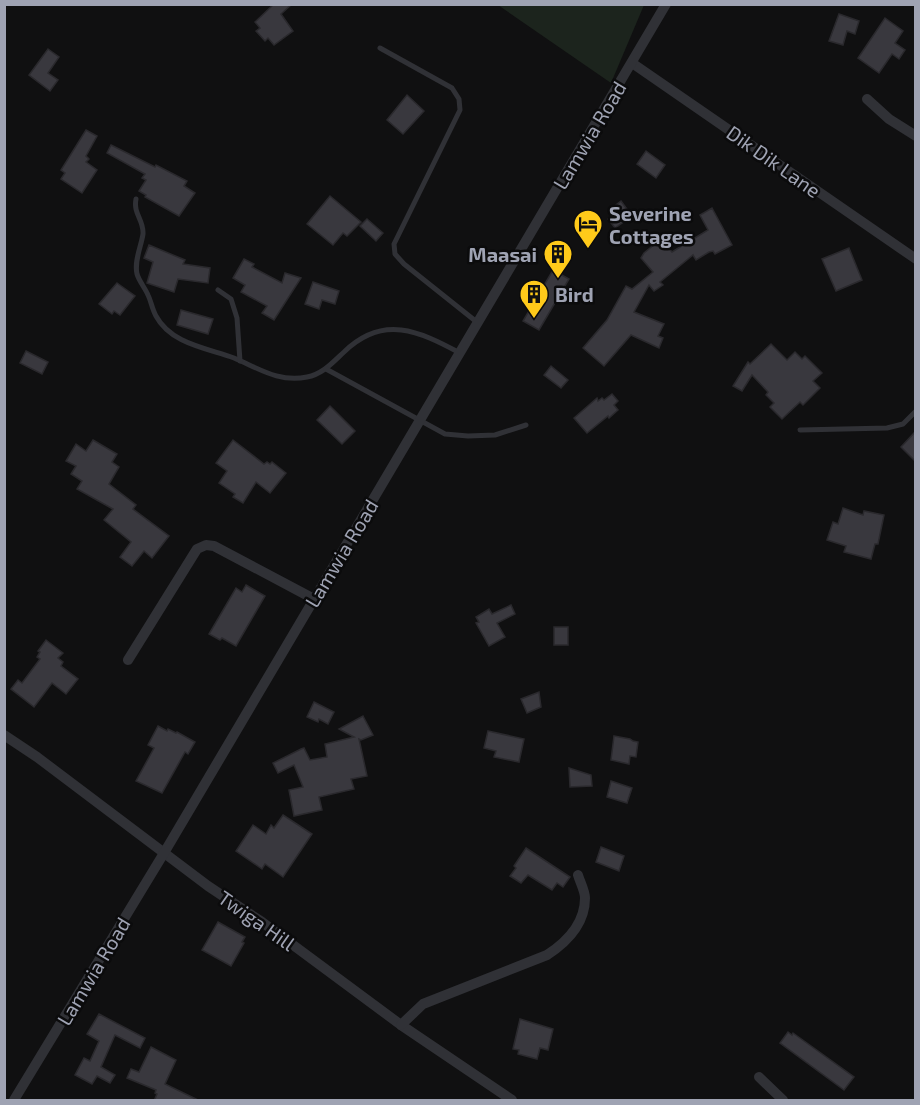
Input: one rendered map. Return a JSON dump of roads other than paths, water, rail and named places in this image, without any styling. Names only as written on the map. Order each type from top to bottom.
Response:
[{"type":"street","name":"Lamwia Road","points":[[15,1101],[164,854],[666,4]]},
{"type":"street","name":"Dik Dik Lane","points":[[632,63],[915,260]]},
{"type":"street","points":[[867,99],[889,119],[915,136]]},
{"type":"street","points":[[128,660],[197,549],[206,545],[214,546],[314,599]]},
{"type":"street","name":"Twiga Hill","points":[[4,735],[37,757],[164,854],[508,1099]]},
{"type":"street","points":[[401,1025],[423,1004],[547,955],[565,943],[579,923],[585,898],[578,875]]},
{"type":"street","points":[[759,1077],[783,1101]]},
{"type":"lane","points":[[380,48],[452,88],[459,99],[459,110],[394,244],[395,254],[404,264],[478,323]]},
{"type":"lane","points":[[136,200],[134,208],[143,232],[138,253],[137,274],[156,316],[168,332],[189,343],[282,378],[308,377],[326,369],[346,349],[368,334],[402,329],[432,338],[460,353]]},
{"type":"lane","points":[[218,290],[231,299],[237,318],[240,361]]},
{"type":"lane","points":[[326,369],[445,434],[495,435],[526,425]]},
{"type":"lane","points":[[800,430],[887,428],[903,424],[915,411]]},
{"type":"place","name":"Severine Cottages","points":[[588,250]]},
{"type":"place","name":"Maasai","points":[[558,280]]},
{"type":"place","name":"Bird","points":[[534,320]]}]
